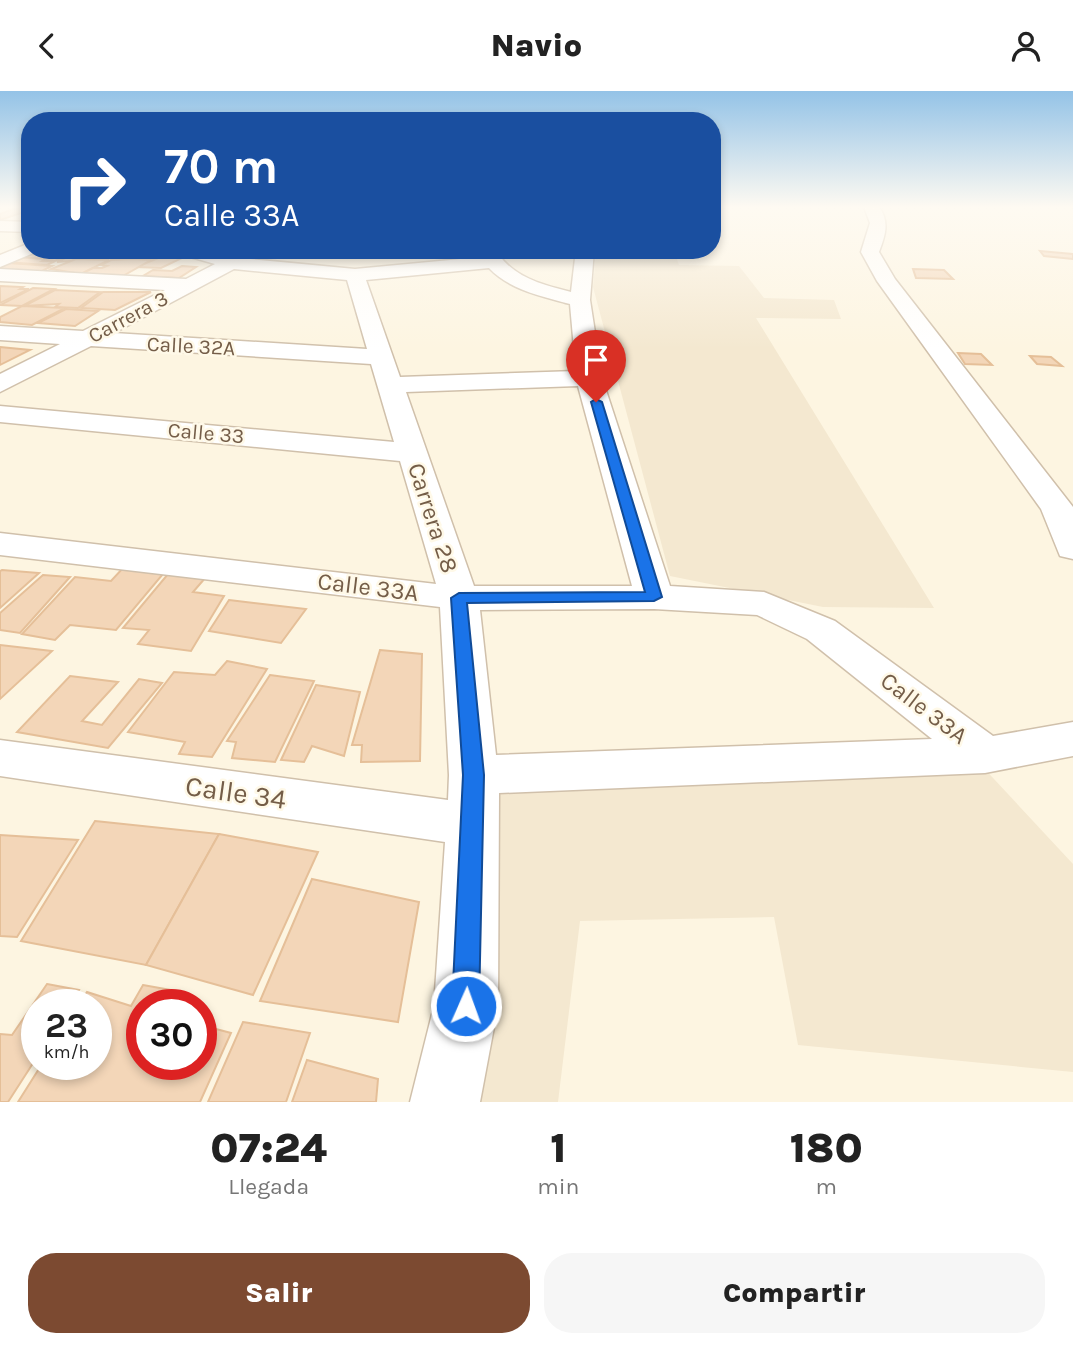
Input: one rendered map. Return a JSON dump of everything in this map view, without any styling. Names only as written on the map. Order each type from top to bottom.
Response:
[{"type":"street","points":[[0,261],[17,254]]},
{"type":"street","points":[[871,254],[887,281],[1057,508],[1073,548]]},
{"type":"street","points":[[216,259],[229,263],[355,275],[468,259]]},
{"type":"street","name":"Carrera 3","points":[[0,384],[237,259]]},
{"type":"street","points":[[493,259],[526,285],[580,300]]},
{"type":"street","points":[[584,259],[580,300],[589,378],[654,597]]},
{"type":"street","points":[[0,275],[189,285]]},
{"type":"street","name":"Carrera 28","points":[[355,275],[459,598],[474,775],[466,1006],[445,1102]]},
{"type":"street","name":"Calle 32A","points":[[0,333],[84,339],[386,371],[589,378]]},
{"type":"street","name":"Calle 33","points":[[0,414],[412,453]]},
{"type":"street","name":"Calle 33A","points":[[0,544],[459,598],[654,597],[764,604],[821,630],[985,755]]},
{"type":"street","points":[[474,775],[985,755],[1073,739]]},
{"type":"street","name":"Calle 34","points":[[0,758],[472,825]]},
{"type":"shaded area","points":[[595,259],[677,259],[679,265],[739,266],[764,298],[834,300],[841,319],[756,318],[934,608],[823,607],[670,576],[593,287]]},
{"type":"shaded area","points":[[980,764],[1073,864],[1073,1072],[798,1045],[774,917],[580,921],[558,1102],[478,1102],[498,792]]},
{"type":"building","points":[[1043,254],[1073,254],[1073,259]]},
{"type":"building","points":[[17,257],[55,261],[47,265],[5,262]]},
{"type":"building","points":[[63,259],[96,259],[57,262]]},
{"type":"building","points":[[76,259],[109,260],[81,274],[51,269]]},
{"type":"building","points":[[156,259],[180,259],[161,268],[136,267]]},
{"type":"building","points":[[111,260],[151,260],[121,277],[81,274],[93,268],[107,266],[101,265]]},
{"type":"building","points":[[8,263],[52,266],[38,273],[0,272],[0,266]]},
{"type":"building","points":[[182,266],[196,267],[179,278],[143,276],[153,270],[172,271]]},
{"type":"building","points":[[913,269],[944,270],[953,279],[916,278]]},
{"type":"building","points":[[0,286],[23,287],[20,289],[29,289],[0,303]]},
{"type":"building","points":[[33,288],[54,289],[22,306],[0,305]]},
{"type":"building","points":[[55,290],[100,292],[78,308],[55,307],[59,304],[24,306]]},
{"type":"building","points":[[103,292],[151,292],[115,310],[81,308]]},
{"type":"building","points":[[22,306],[65,308],[32,325],[0,322],[0,317]]},
{"type":"building","points":[[66,309],[98,311],[75,326],[38,323]]},
{"type":"building","points":[[0,347],[30,350],[0,365]]},
{"type":"building","points":[[958,353],[981,354],[992,365],[965,364]]},
{"type":"building","points":[[1030,356],[1051,357],[1062,366],[1037,364]]},
{"type":"building","points":[[123,568],[163,574],[116,630],[70,625],[55,640],[22,634],[75,577],[111,581]]},
{"type":"building","points":[[0,571],[39,573],[0,608]]},
{"type":"building","points":[[168,574],[206,577],[193,592],[224,596],[191,651],[138,644],[149,630],[123,628]]},
{"type":"building","points":[[43,575],[70,577],[20,633],[0,630],[0,613]]},
{"type":"building","points":[[229,600],[306,609],[281,643],[209,631]]},
{"type":"building","points":[[0,645],[52,651],[0,699]]},
{"type":"building","points":[[380,650],[422,654],[420,761],[361,762],[362,745],[352,745]]},
{"type":"building","points":[[227,661],[267,669],[212,757],[179,754],[185,742],[128,732],[174,672],[215,675]]},
{"type":"building","points":[[270,675],[314,681],[275,762],[232,758],[236,742],[227,741]]},
{"type":"building","points":[[70,676],[118,682],[82,721],[102,725],[139,679],[162,683],[108,748],[17,732]]},
{"type":"building","points":[[316,685],[360,692],[344,756],[312,746],[304,762],[281,760]]},
{"type":"building","points":[[95,821],[219,834],[146,965],[21,941]]},
{"type":"building","points":[[219,834],[318,852],[253,995],[146,965]]},
{"type":"building","points":[[0,835],[78,840],[17,937],[0,936]]},
{"type":"building","points":[[312,879],[419,902],[398,1022],[260,1001]]},
{"type":"building","points":[[47,984],[74,989],[44,989]]},
{"type":"building","points":[[143,985],[165,989],[141,989]]},
{"type":"building","points":[[112,1000],[126,1004],[126,1080],[210,1080],[200,1102],[18,1102],[32,1080],[112,1080]]},
{"type":"building","points":[[21,1022],[22,1080],[8,1102],[0,1102],[0,1034],[12,1035]]},
{"type":"building","points":[[243,1022],[310,1033],[286,1102],[208,1102]]},
{"type":"building","points":[[217,1029],[231,1033],[217,1064]]},
{"type":"building","points":[[307,1060],[378,1079],[376,1102],[292,1102]]},
{"type":"route","points":[[466,1006],[474,775],[459,598],[654,597],[596,402]]}]
